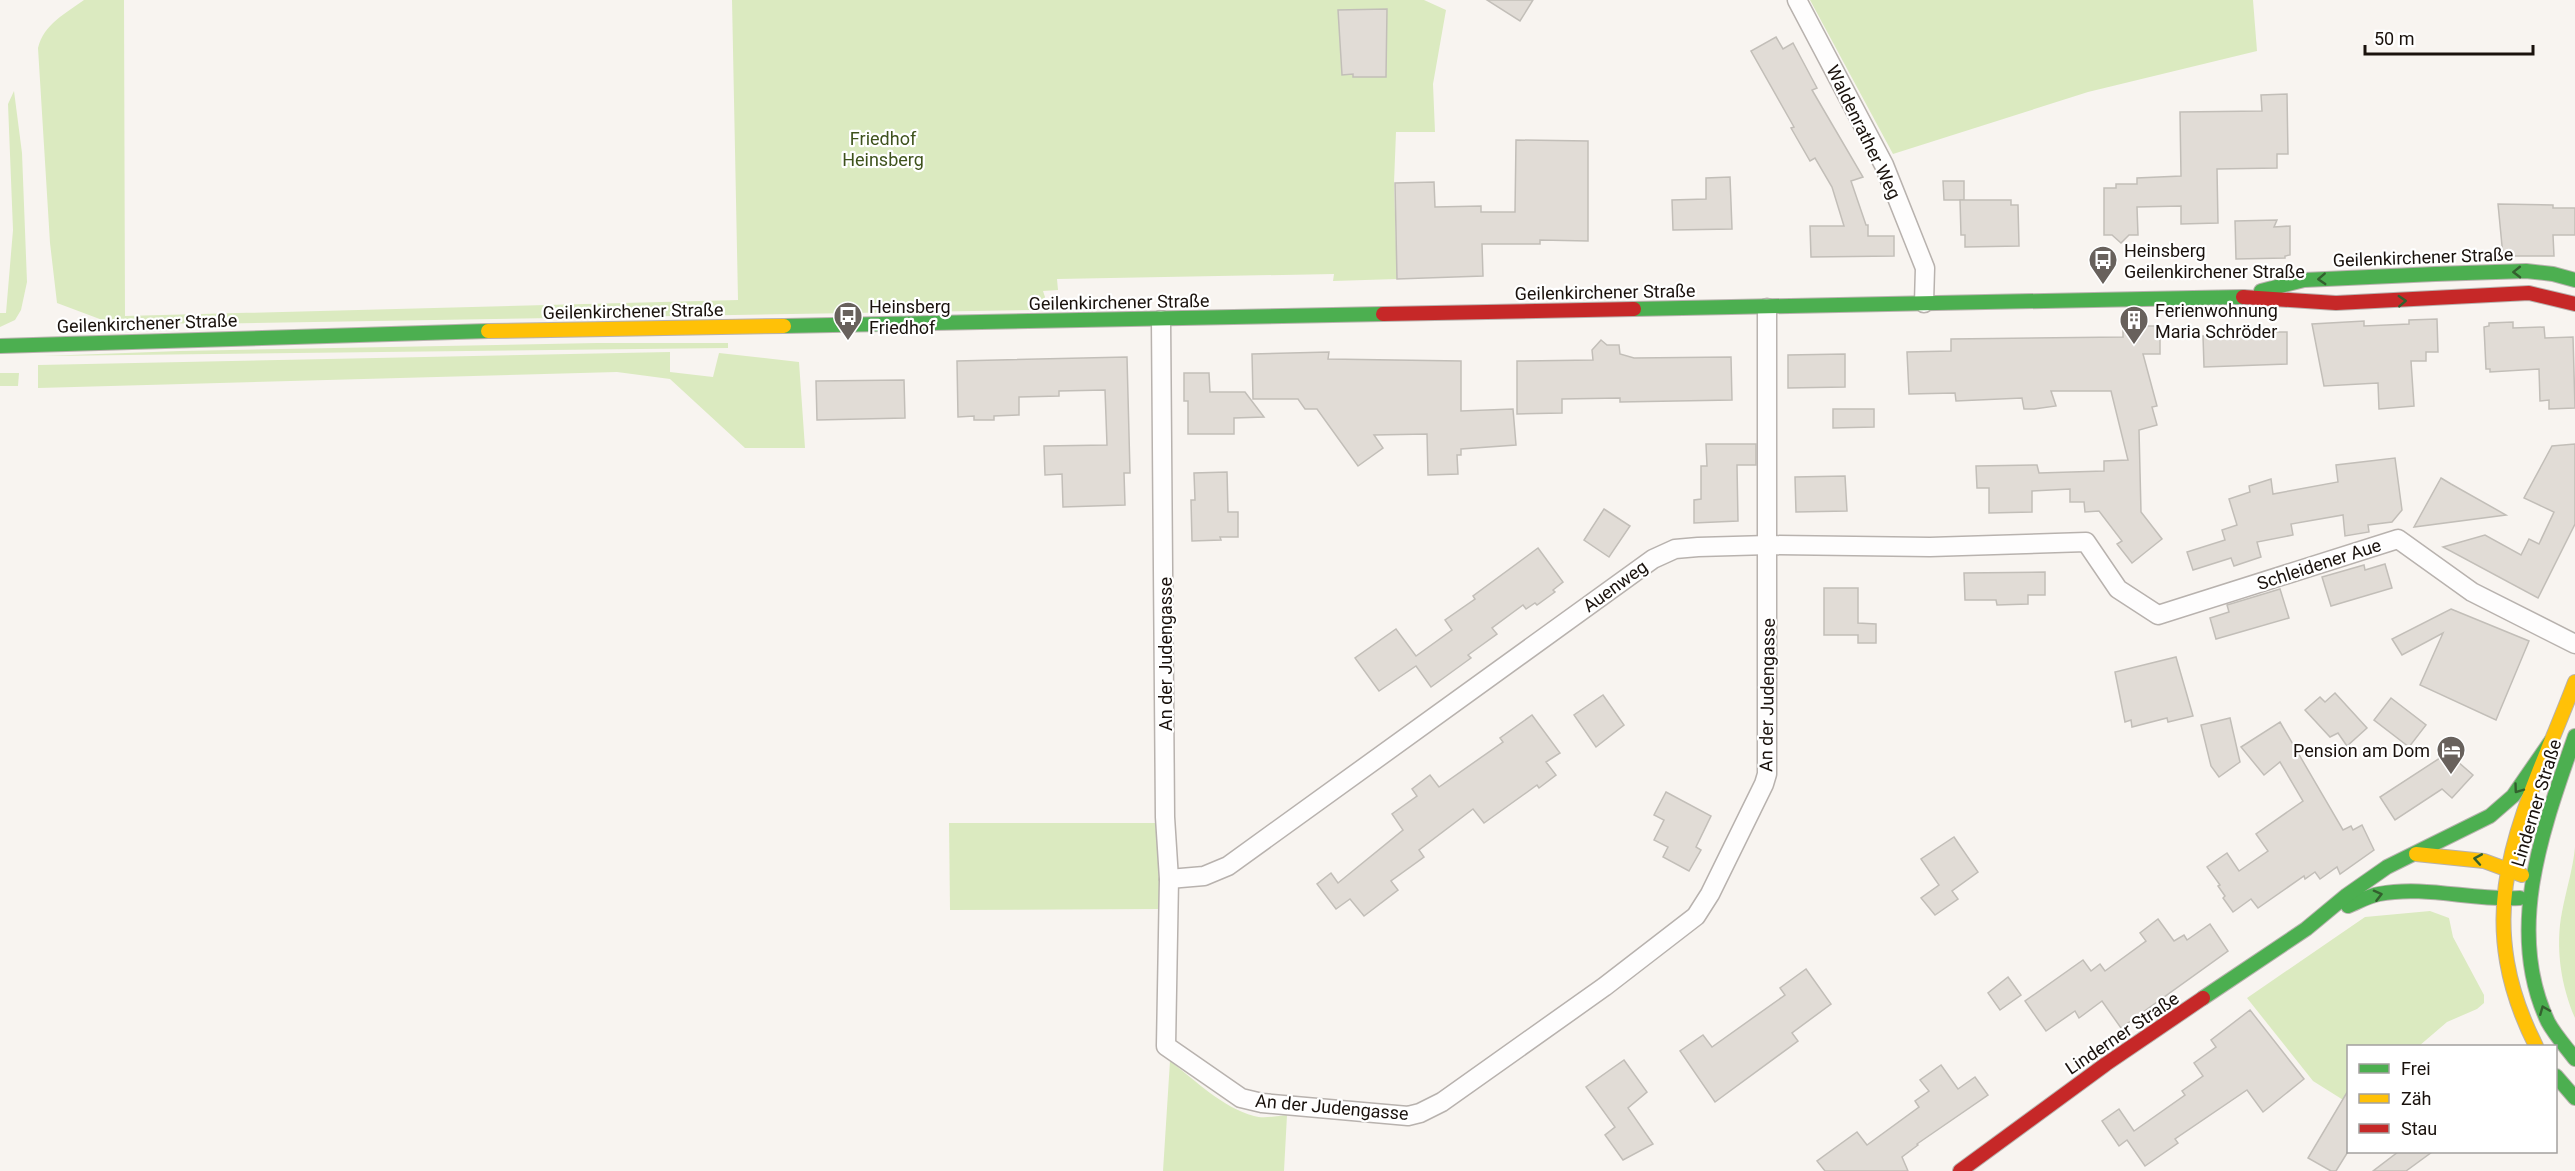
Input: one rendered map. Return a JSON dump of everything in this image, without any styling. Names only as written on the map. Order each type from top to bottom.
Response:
[{"type":"street","name":"Waldenrather Weg","points":[[1797,0],[1884,165],[1925,268],[1924,303]]},
{"type":"street","name":"Geilenkirchener Straße","points":[[2239,297],[2304,280],[2526,272],[2553,274],[2575,280]]},
{"type":"street","name":"Geilenkirchener Straße","points":[[0,346],[460,332],[2239,297],[2336,303],[2529,293],[2575,304]]},
{"type":"street","name":"An der Judengasse","points":[[1161,320],[1165,817],[1169,879],[1166,1046],[1241,1098],[1262,1103],[1408,1116],[1442,1102],[1614,980],[1696,916],[1710,894],[1767,774],[1769,545],[1767,308]]},
{"type":"street","name":"Schleidener Aue","points":[[2118,589],[2158,615],[2398,538],[2472,592],[2575,644]]},
{"type":"street","name":"Auenweg","points":[[1169,879],[1204,876],[1228,866],[1653,559],[1675,549],[1769,545],[1930,547],[2086,542],[2118,589]]},
{"type":"street","name":"Linderner Straße","points":[[2504,900],[2507,866],[2551,741],[2575,682]]},
{"type":"street","name":"Linderner Straße","points":[[2306,929],[2347,906],[2377,894],[2447,893],[2504,900],[2529,897],[2554,796],[2575,736]]},
{"type":"street","name":"Linderner Straße","points":[[1960,1171],[2106,1064],[2306,929],[2387,867],[2490,816],[2513,796],[2551,741]]},
{"type":"street","name":"Linderner Straße","points":[[2414,854],[2480,859],[2507,866],[2532,880]]},
{"type":"street","points":[[2529,897],[2526,938],[2534,985],[2559,1042],[2575,1059]]},
{"type":"street","points":[[2504,900],[2503,932],[2507,970],[2516,1004],[2535,1045]]},
{"type":"street","points":[[2557,1077],[2575,1098]]},
{"type":"green space","name":"Friedhof Heinsberg","points":[[84,0],[124,0],[125,316],[738,300],[732,0],[1424,0],[1446,10],[1433,84],[1435,132],[1396,132],[1394,183],[1397,279],[1333,281],[1334,274],[1057,279],[1058,290],[1043,291],[1045,297],[1041,306],[1033,310],[200,324],[105,321],[57,303],[50,243],[38,48],[50,26]]},
{"type":"green space","points":[[1810,0],[2253,0],[2257,51],[2088,92],[1893,154]]},
{"type":"green space","points":[[14,91],[22,153],[27,282],[21,310],[15,320],[0,327],[0,313],[6,313],[13,230],[8,104]]},
{"type":"green space","points":[[597,343],[728,343],[728,348],[43,356],[180,351]]},
{"type":"green space","points":[[670,352],[670,372],[713,377],[719,353],[799,362],[805,448],[745,448],[670,379],[617,372],[38,388],[38,365]]},
{"type":"green space","points":[[0,373],[19,373],[18,386],[0,386]]},
{"type":"green space","points":[[949,823],[1159,823],[1159,909],[950,910]]},
{"type":"green space","points":[[2575,847],[2575,1018],[2563,980],[2559,939]]},
{"type":"green space","points":[[2430,911],[2449,918],[2453,937],[2484,995],[2484,1003],[2477,1009],[2447,1022],[2420,1045],[2347,1045],[2347,1102],[2313,1081],[2247,998],[2365,917]]},
{"type":"green space","points":[[1170,1061],[1231,1107],[1254,1116],[1287,1115],[1284,1171],[1163,1171]]},
{"type":"building","points":[[1487,0],[1533,0],[1520,21]]},
{"type":"building","points":[[1387,9],[1386,77],[1342,75],[1338,10]]},
{"type":"building","points":[[1776,37],[1783,49],[1793,43],[1817,88],[1812,90],[1863,177],[1851,181],[1866,225],[1868,225],[1868,236],[1894,236],[1894,256],[1811,257],[1810,226],[1844,226],[1832,187],[1815,158],[1810,161],[1791,128],[1794,127],[1751,51]]},
{"type":"building","points":[[2287,94],[2288,154],[2277,154],[2277,168],[2217,169],[2218,223],[2181,224],[2181,206],[2137,207],[2138,235],[2129,235],[2121,243],[2112,235],[2104,235],[2104,188],[2116,188],[2116,184],[2137,184],[2137,178],[2181,176],[2180,112],[2262,111],[2261,95]]},
{"type":"building","points":[[1516,140],[1588,141],[1588,241],[1540,240],[1540,244],[1482,244],[1483,276],[1397,279],[1395,183],[1434,182],[1435,207],[1481,206],[1481,212],[1515,212]]},
{"type":"building","points":[[1730,177],[1732,229],[1673,230],[1672,200],[1706,199],[1706,178]]},
{"type":"building","points":[[1943,181],[1964,181],[1964,200],[1944,200]]},
{"type":"building","points":[[1960,200],[2011,200],[2011,205],[2018,205],[2019,246],[1965,247],[1965,235],[1961,235]]},
{"type":"building","points":[[2498,204],[2553,205],[2553,208],[2575,208],[2575,235],[2553,235],[2554,256],[2503,256]]},
{"type":"building","points":[[2277,220],[2274,227],[2290,226],[2290,255],[2285,258],[2236,259],[2235,221]]},
{"type":"building","points":[[2437,319],[2438,352],[2426,352],[2426,361],[2411,361],[2414,406],[2379,409],[2378,383],[2324,386],[2312,324],[2364,321],[2364,326],[2409,324],[2409,320]]},
{"type":"building","points":[[2513,322],[2513,328],[2544,327],[2545,338],[2573,337],[2575,408],[2549,409],[2549,400],[2540,401],[2539,369],[2490,372],[2490,369],[2486,369],[2484,327],[2489,326],[2489,323]]},
{"type":"building","points":[[2123,326],[2160,326],[2160,354],[2143,354],[2157,406],[2152,407],[2157,425],[2139,430],[2141,512],[2162,539],[2132,563],[2117,544],[2122,541],[2099,511],[2085,512],[2084,502],[2070,502],[2070,489],[2032,491],[2032,512],[1989,513],[1989,488],[1977,488],[1976,466],[2037,465],[2039,473],[2104,471],[2104,461],[2128,460],[2111,391],[2051,391],[2056,406],[2034,409],[2024,409],[2022,398],[1956,401],[1955,393],[1909,394],[1907,352],[1951,351],[1951,339],[2123,337]]},
{"type":"building","points":[[2287,332],[2287,364],[2204,367],[2203,336]]},
{"type":"building","points":[[1601,340],[1607,345],[1619,345],[1620,354],[1634,358],[1731,357],[1732,400],[1620,402],[1620,398],[1562,399],[1562,413],[1517,414],[1517,361],[1593,360],[1592,350]]},
{"type":"building","points":[[1329,352],[1328,359],[1461,361],[1461,411],[1513,409],[1516,445],[1461,449],[1461,455],[1457,455],[1458,474],[1428,475],[1427,434],[1374,435],[1383,448],[1358,466],[1317,409],[1305,409],[1298,399],[1253,399],[1252,354]]},
{"type":"building","points":[[1845,354],[1845,387],[1788,388],[1788,355]]},
{"type":"building","points":[[1127,357],[1130,473],[1124,473],[1125,505],[1063,507],[1062,474],[1045,475],[1044,446],[1107,445],[1105,390],[1059,391],[1059,396],[1019,397],[1019,415],[994,416],[994,420],[974,420],[974,416],[958,417],[957,361]]},
{"type":"building","points":[[1184,373],[1209,373],[1210,392],[1245,392],[1264,417],[1234,418],[1234,434],[1188,434],[1188,401],[1184,401]]},
{"type":"building","points":[[904,380],[905,418],[817,420],[816,381]]},
{"type":"building","points":[[1833,409],[1874,409],[1874,427],[1833,428]]},
{"type":"building","points":[[1706,444],[1756,444],[1756,465],[1737,465],[1738,521],[1694,523],[1694,500],[1701,499],[1701,466],[1707,466]]},
{"type":"building","points":[[2575,444],[2575,524],[2538,598],[2443,547],[2485,535],[2521,555],[2529,539],[2539,544],[2554,512],[2524,498],[2552,446]]},
{"type":"building","points":[[2395,458],[2402,510],[2392,522],[2368,525],[2369,532],[2345,536],[2343,515],[2291,524],[2293,535],[2257,542],[2261,557],[2234,566],[2231,558],[2193,570],[2187,552],[2225,540],[2222,530],[2237,525],[2229,499],[2250,492],[2249,486],[2271,479],[2273,494],[2338,482],[2336,465]]},
{"type":"building","points":[[1227,472],[1228,512],[1238,512],[1238,537],[1192,541],[1191,500],[1195,500],[1194,473]]},
{"type":"building","points":[[1845,476],[1847,511],[1796,512],[1795,477]]},
{"type":"building","points":[[2441,478],[2451,484],[2506,515],[2414,527]]},
{"type":"building","points":[[1604,509],[1630,526],[1609,557],[1584,540]]},
{"type":"building","points":[[1538,548],[1563,582],[1553,590],[1555,592],[1537,605],[1535,603],[1526,609],[1523,605],[1492,628],[1497,634],[1468,655],[1471,658],[1431,687],[1416,666],[1379,691],[1355,658],[1396,629],[1416,656],[1452,630],[1445,620],[1475,599],[1473,596]]},
{"type":"building","points":[[2385,564],[2392,588],[2331,606],[2322,577],[2364,565],[2365,570]]},
{"type":"building","points":[[2045,572],[2045,595],[2028,595],[2028,604],[1997,605],[1996,600],[1965,600],[1964,573]]},
{"type":"building","points":[[1824,588],[1858,588],[1858,623],[1876,624],[1876,643],[1858,643],[1858,635],[1824,635]]},
{"type":"building","points":[[2280,589],[2289,618],[2216,639],[2210,618],[2229,612],[2227,605]]},
{"type":"building","points":[[2451,609],[2529,641],[2496,720],[2420,685],[2443,633],[2402,655],[2392,639]]},
{"type":"building","points":[[2176,657],[2193,716],[2168,722],[2167,718],[2132,727],[2131,720],[2125,722],[2115,672]]},
{"type":"building","points":[[2335,693],[2367,728],[2347,746],[2338,733],[2330,737],[2305,710],[2320,697],[2325,702]]},
{"type":"building","points":[[1603,695],[1624,725],[1596,747],[1574,715]]},
{"type":"building","points":[[2391,698],[2426,725],[2409,747],[2374,720]]},
{"type":"building","points":[[1532,715],[1560,753],[1546,762],[1556,775],[1539,788],[1537,785],[1484,823],[1473,809],[1419,850],[1424,857],[1391,881],[1398,890],[1364,916],[1350,899],[1336,909],[1317,884],[1331,873],[1338,883],[1403,830],[1392,814],[1417,796],[1412,789],[1430,775],[1439,787],[1503,742],[1500,738]]},
{"type":"building","points":[[2230,718],[2240,762],[2219,777],[2211,766],[2201,725]]},
{"type":"building","points":[[2280,722],[2343,830],[2351,826],[2353,830],[2362,825],[2374,850],[2340,874],[2337,867],[2320,879],[2315,872],[2305,879],[2304,876],[2258,908],[2251,899],[2233,912],[2223,898],[2225,896],[2218,886],[2220,885],[2207,867],[2227,853],[2239,871],[2268,851],[2256,834],[2303,801],[2280,762],[2264,775],[2241,747]]},
{"type":"building","points":[[2449,754],[2473,775],[2452,798],[2442,789],[2395,820],[2380,797],[2443,756],[2446,759]]},
{"type":"building","points":[[1666,792],[1711,816],[1696,847],[1701,850],[1689,871],[1663,857],[1668,847],[1654,840],[1664,820],[1654,815]]},
{"type":"building","points":[[1954,837],[1978,872],[1952,891],[1958,899],[1935,915],[1921,898],[1939,885],[1921,859]]},
{"type":"building","points":[[2158,919],[2174,941],[2184,935],[2187,940],[2210,924],[2228,951],[2121,1028],[2102,1001],[2079,1018],[2075,1011],[2046,1031],[2025,1001],[2083,960],[2091,971],[2100,964],[2105,971],[2146,941],[2140,933]]},
{"type":"building","points":[[1806,969],[1831,1004],[1792,1033],[1798,1041],[1715,1102],[1680,1051],[1703,1035],[1712,1047],[1785,995],[1780,988]]},
{"type":"building","points":[[2008,977],[2021,995],[2000,1010],[1988,993]]},
{"type":"building","points":[[2250,1010],[2304,1079],[2263,1112],[2247,1090],[2175,1139],[2178,1143],[2145,1166],[2127,1140],[2119,1146],[2102,1121],[2119,1109],[2134,1131],[2185,1095],[2182,1091],[2203,1076],[2194,1063],[2216,1047],[2211,1040]]},
{"type":"building","points":[[1624,1060],[1647,1092],[1628,1108],[1653,1144],[1623,1160],[1605,1135],[1615,1127],[1586,1087]]},
{"type":"building","points":[[1941,1065],[1958,1089],[1975,1077],[1988,1095],[1902,1157],[1908,1171],[1825,1171],[1817,1161],[1857,1132],[1867,1145],[1919,1107],[1915,1101],[1929,1091],[1920,1080]]},
{"type":"building","points":[[2347,1092],[2347,1153],[2336,1171],[2331,1171],[2308,1158]]},
{"type":"building","points":[[2397,1153],[2431,1153],[2406,1171],[2373,1171]]},
{"type":"traffic: fast","points":[[2261,291],[2304,280],[2435,274],[2526,271],[2553,274],[2575,280]]},
{"type":"traffic: fast","points":[[1634,309],[2243,297]]},
{"type":"traffic: fast","points":[[784,326],[1383,314]]},
{"type":"traffic: fast","points":[[0,346],[488,331]]},
{"type":"traffic: fast","points":[[2575,736],[2541,842],[2533,878],[2529,914],[2529,951],[2535,987],[2548,1022],[2575,1059]]},
{"type":"traffic: fast","points":[[2203,998],[2306,929],[2347,895],[2387,867],[2490,816],[2513,796],[2551,741]]},
{"type":"traffic: fast","points":[[2348,906],[2375,895],[2414,891],[2520,898]]},
{"type":"traffic: fast","points":[[2557,1077],[2575,1098]]},
{"type":"traffic: slow","points":[[488,331],[784,326]]},
{"type":"traffic: slow","points":[[2536,1045],[2515,996],[2505,948],[2504,904],[2510,861],[2522,818],[2575,682]]},
{"type":"traffic: slow","points":[[2416,854],[2484,861],[2522,875]]},
{"type":"traffic: jam","points":[[2243,297],[2336,303],[2529,293],[2575,304]]},
{"type":"traffic: jam","points":[[1383,314],[1634,309]]},
{"type":"traffic: jam","points":[[1960,1171],[2106,1064],[2203,998]]},
{"type":"place","name":"Heinsberg Geilenkirchener Straße","points":[[2103,286]]},
{"type":"place","name":"Heinsberg Friedhof","points":[[848,342]]},
{"type":"place","name":"Ferienwohnung Maria Schröder","points":[[2134,346]]},
{"type":"place","name":"Pension am Dom","points":[[2451,776]]}]
